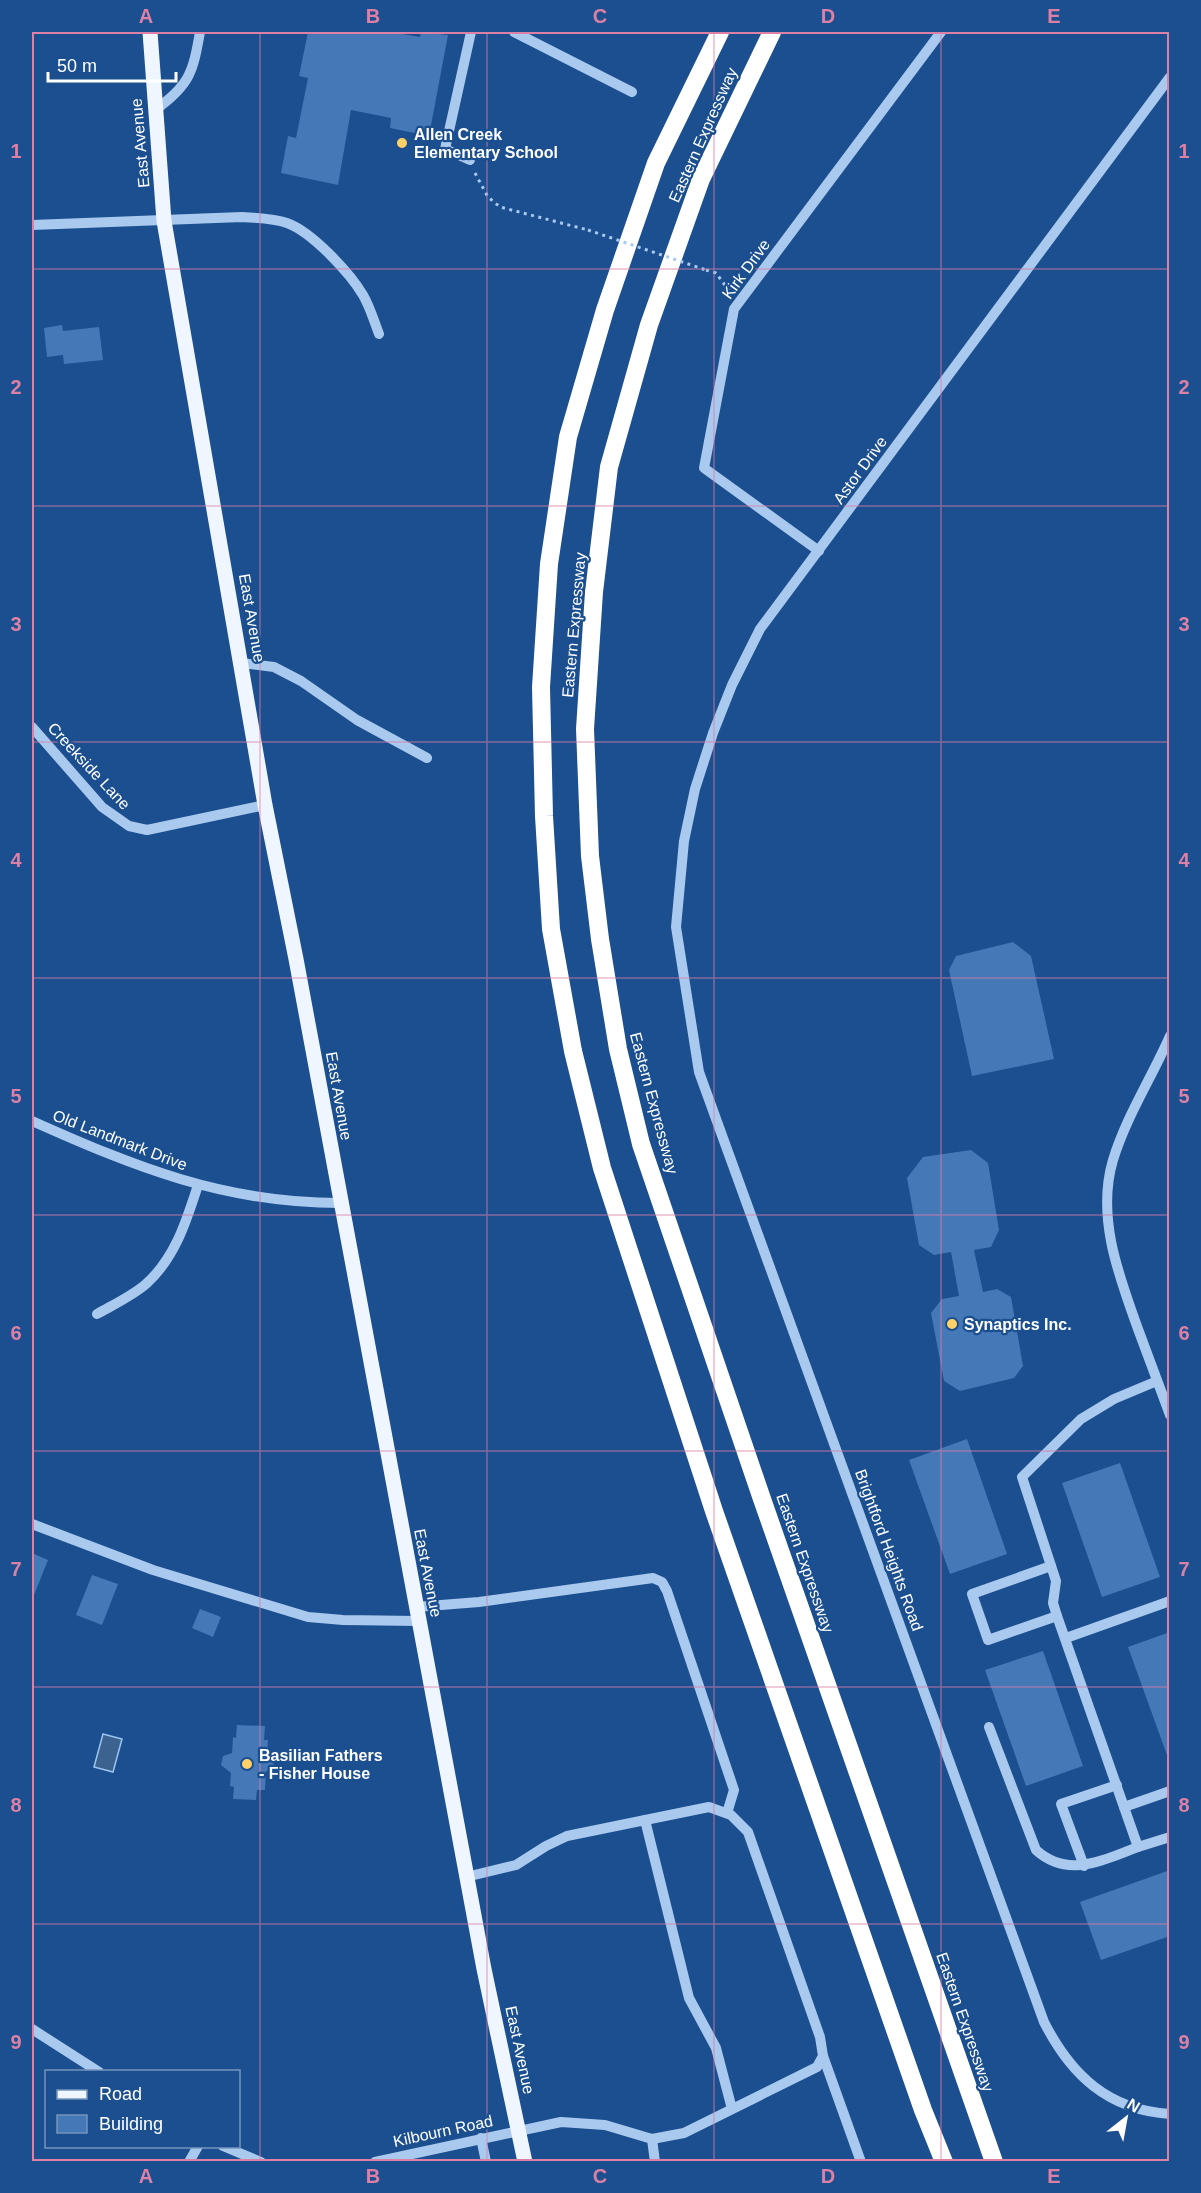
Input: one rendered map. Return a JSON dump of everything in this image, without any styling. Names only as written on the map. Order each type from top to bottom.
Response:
[{"type":"highway","name":"Eastern Expressway","points":[[720,32],[656,163],[605,310],[568,437],[549,564],[541,687],[544,816],[551,929],[573,1051],[602,1168],[714,1511],[923,2110],[944,2162]]},
{"type":"highway","name":"Eastern Expressway","points":[[772,32],[701,179],[649,325],[609,467],[594,592],[585,729],[590,856],[600,939],[618,1049],[641,1144],[762,1499],[994,2162]]},
{"type":"main road","name":"East Avenue","points":[[150,32],[164,221],[265,805],[296,959],[466,1877],[525,2162]]},
{"type":"street","points":[[155,110],[175,96],[189,76],[200,32]]},
{"type":"street","points":[[470,160],[445,149],[471,32]]},
{"type":"street","points":[[514,32],[633,92]]},
{"type":"street","name":"Kirk Drive","points":[[819,551],[704,468],[734,309],[941,32]]},
{"type":"street","name":"Astor Drive","points":[[676,927],[684,841],[695,789],[713,733],[732,685],[760,629],[1170,77]]},
{"type":"street","points":[[32,225],[242,217],[265,218],[289,223],[312,238],[340,264],[363,296],[379,334]]},
{"type":"street","points":[[241,663],[274,667],[301,681],[357,720],[428,758]]},
{"type":"street","name":"Creekside Lane","points":[[32,727],[102,807],[129,826],[147,830],[265,805]]},
{"type":"street","name":"Brightford Heights Road","points":[[676,927],[699,1072],[1044,2022],[1057,2047],[1087,2082],[1122,2104],[1140,2110],[1170,2115]]},
{"type":"street","points":[[1170,1036],[1112,1162],[1108,1194],[1108,1223],[1119,1277],[1170,1415]]},
{"type":"street","name":"Old Landmark Drive","points":[[32,1121],[124,1161],[198,1185],[247,1197],[298,1203],[340,1203]]},
{"type":"street","points":[[97,1314],[144,1285],[166,1263],[183,1231],[198,1185]]},
{"type":"street","points":[[1138,1847],[1057,1616],[1053,1603],[1056,1581],[1022,1477],[1081,1419],[1114,1399],[1157,1381]]},
{"type":"street","points":[[32,1524],[153,1570],[308,1617],[343,1620],[417,1614],[479,1602],[653,1578],[662,1582],[667,1591],[734,1790],[727,1813]]},
{"type":"street","points":[[1051,1566],[972,1594],[988,1640],[1057,1616]]},
{"type":"street","points":[[1066,1638],[1170,1600]]},
{"type":"street","points":[[989,1727],[1036,1850],[1048,1862],[1084,1866],[1170,1837]]},
{"type":"street","points":[[1084,1866],[1061,1804],[1117,1785]]},
{"type":"street","points":[[1124,1807],[1170,1791]]},
{"type":"street","points":[[466,1877],[516,1865],[567,1836],[709,1807],[731,1815],[748,1832],[861,2162]]},
{"type":"street","points":[[645,1820],[689,1998],[716,2048],[732,2109]]},
{"type":"street","points":[[32,2029],[96,2070]]},
{"type":"street","points":[[655,2162],[652,2139],[684,2133],[817,2067],[823,2056]]},
{"type":"street","name":"Kilbourn Road","points":[[375,2162],[561,2122],[604,2125],[652,2139]]},
{"type":"street","points":[[481,2138],[486,2162]]},
{"type":"street","points":[[189,2162],[197,2148]]},
{"type":"street","points":[[228,2148],[261,2162]]},
{"type":"path","points":[[470,160],[479,183],[488,197],[500,207],[588,230],[716,273],[739,303]]},
{"type":"water","points":[[103,1734],[122,1739],[113,1772],[94,1767]]},
{"type":"building","points":[[308,32],[391,32],[420,37],[421,32],[448,35],[429,136],[390,128],[391,118],[351,110],[338,185],[281,173],[288,136],[296,138],[308,78],[299,76]]},
{"type":"building","points":[[62,325],[63,331],[99,327],[103,360],[64,364],[63,355],[47,357],[44,328]]},
{"type":"building","points":[[1013,942],[1031,956],[1054,1059],[972,1076],[949,970],[956,956]]},
{"type":"building","points":[[971,1150],[988,1163],[999,1230],[991,1247],[974,1250],[983,1292],[997,1289],[1011,1297],[1023,1366],[1014,1378],[960,1391],[944,1381],[931,1313],[942,1299],[959,1296],[951,1252],[934,1255],[919,1245],[907,1178],[923,1157]]},
{"type":"building","points":[[967,1439],[1007,1554],[950,1574],[909,1460]]},
{"type":"building","points":[[1120,1463],[1160,1577],[1102,1597],[1062,1483]]},
{"type":"building","points":[[32,1553],[48,1560],[32,1600]]},
{"type":"building","points":[[92,1575],[118,1584],[102,1625],[76,1615]]},
{"type":"building","points":[[200,1609],[221,1617],[213,1637],[192,1628]]},
{"type":"building","points":[[1170,1632],[1170,1757],[1168,1758],[1128,1647]]},
{"type":"building","points":[[1043,1651],[1083,1766],[1026,1786],[985,1670]]},
{"type":"building","name":"Basilian Fathers - Fisher House","points":[[237,1725],[265,1726],[264,1740],[268,1740],[267,1756],[274,1757],[273,1771],[266,1771],[265,1790],[257,1790],[256,1800],[233,1799],[234,1787],[230,1786],[231,1773],[221,1765],[223,1756],[232,1753],[233,1737],[236,1738]]},
{"type":"building","points":[[1170,1870],[1170,1936],[1101,1960],[1080,1902]]},
{"type":"place","name":"Allen Creek Elementary School","points":[[402,143]]},
{"type":"place","name":"Synaptics Inc.","points":[[952,1324]]},
{"type":"place","name":"Basilian Fathers - Fisher House","points":[[247,1764]]}]
